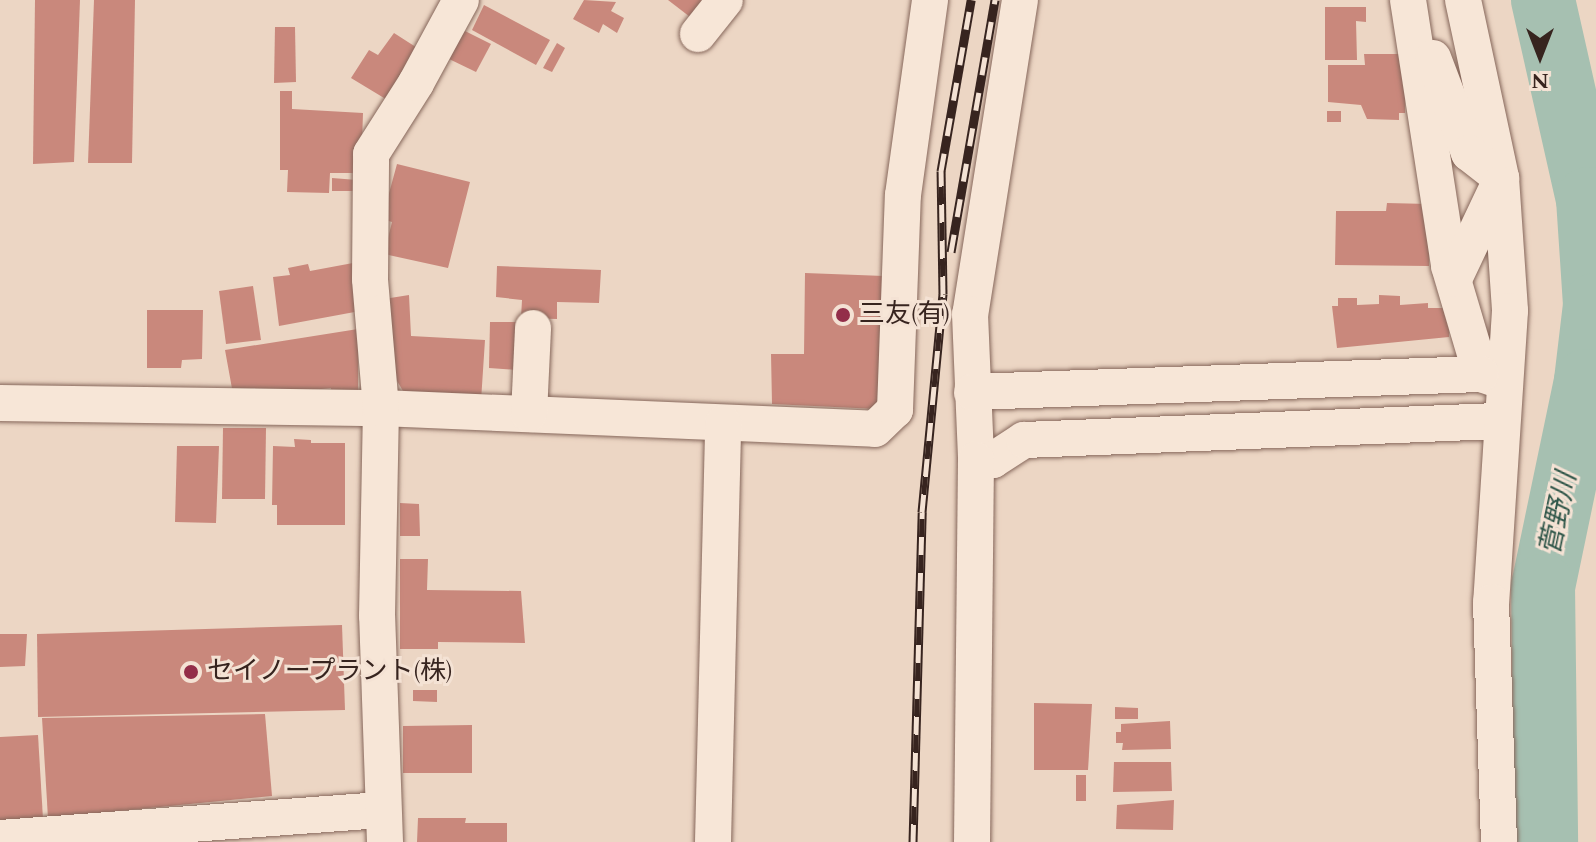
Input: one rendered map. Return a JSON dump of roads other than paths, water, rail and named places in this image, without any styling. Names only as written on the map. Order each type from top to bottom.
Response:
[{"type":"street","points":[[0,838],[384,826],[377,616],[381,408],[370,279],[371,154],[416,83],[461,0]]},
{"type":"street","points":[[698,34],[725,0]]},
{"type":"street","points":[[0,403],[381,408],[875,429],[895,410],[903,195],[930,0]]},
{"type":"street","points":[[972,842],[976,460],[970,314],[1020,0]]},
{"type":"street","points":[[1409,0],[1469,153],[1501,178]]},
{"type":"street","points":[[1409,0],[1449,266],[1493,378],[1501,421],[1491,602],[1499,842]]},
{"type":"street","points":[[1463,0],[1501,178],[1510,311],[1493,378]]},
{"type":"street","points":[[1454,279],[1501,178]]},
{"type":"street","points":[[529,414],[533,328]]},
{"type":"street","points":[[972,392],[1493,378]]},
{"type":"street","points":[[976,460],[993,460],[1024,440],[1501,421]]},
{"type":"street","points":[[713,842],[723,423]]},
{"type":"waterway","name":"菅野川","points":[[1543,0],[1588,199],[1595,305],[1586,381],[1543,586],[1546,842]]},
{"type":"railway","points":[[913,842],[922,512],[943,294],[941,171],[971,0]]},
{"type":"railway","points":[[951,252],[995,0]]},
{"type":"place","name":"三友(有)","points":[[843,315]]},
{"type":"place","name":"セイノープラント(株)","points":[[191,672]]}]
